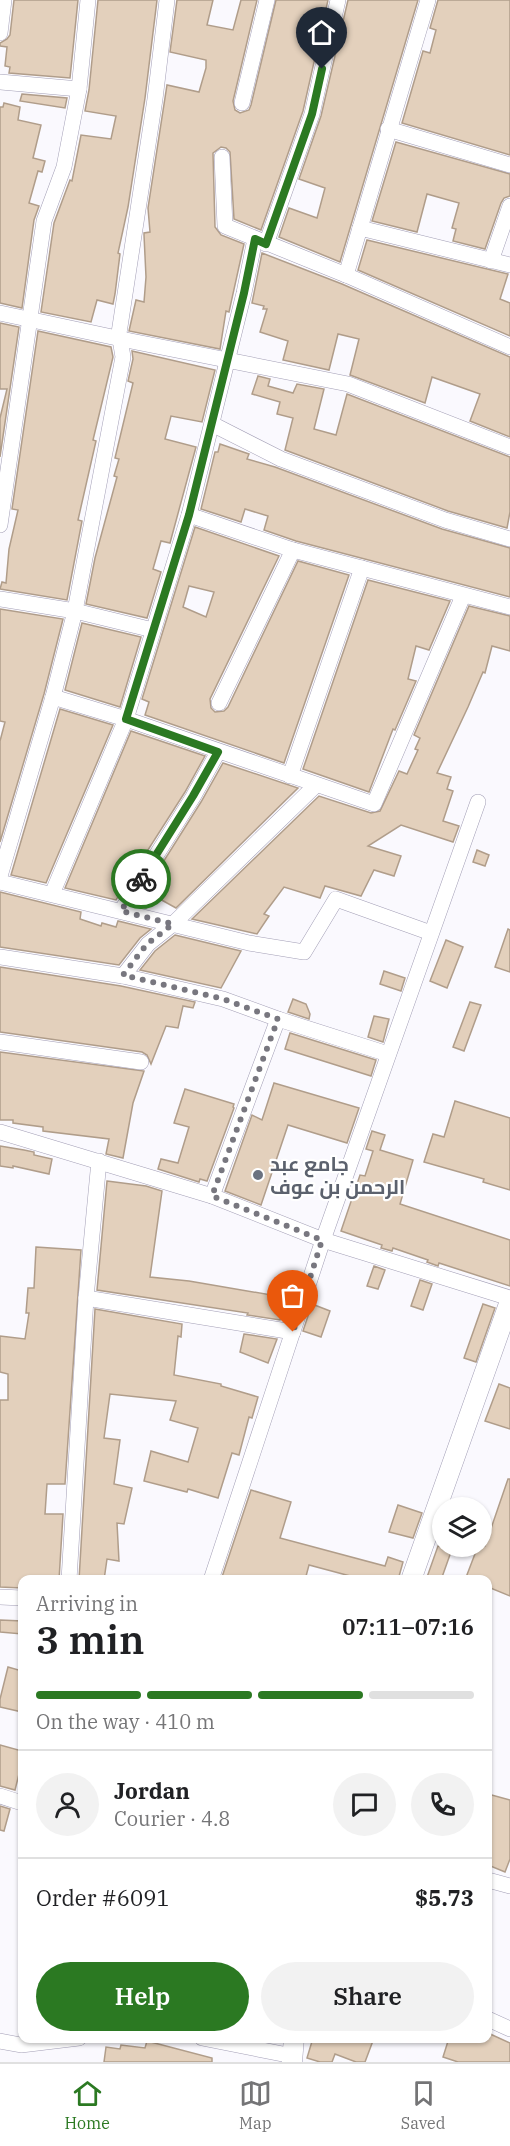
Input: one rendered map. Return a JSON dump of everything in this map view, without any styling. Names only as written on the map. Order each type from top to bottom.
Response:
[{"type":"street","points":[[0,33],[4,0]]},
{"type":"street","points":[[0,525],[6,453],[30,319],[44,221],[64,167],[79,89],[88,0]]},
{"type":"street","points":[[0,876],[53,697],[75,611],[123,357],[119,333],[155,99],[167,0]]},
{"type":"street","points":[[242,103],[267,0]]},
{"type":"street","points":[[52,894],[126,719],[189,515],[244,293],[260,242],[312,114],[338,0]]},
{"type":"street","points":[[346,275],[428,0]]},
{"type":"street","points":[[0,82],[79,89]]},
{"type":"street","points":[[388,129],[510,165]]},
{"type":"street","points":[[222,157],[225,226],[346,275],[510,347]]},
{"type":"street","points":[[491,261],[510,206]]},
{"type":"street","points":[[360,228],[510,265]]},
{"type":"street","points":[[0,313],[348,384],[510,447]]},
{"type":"street","points":[[212,424],[281,459],[445,520],[510,539]]},
{"type":"street","points":[[189,515],[293,549],[510,608]]},
{"type":"street","points":[[219,703],[293,549]]},
{"type":"street","points":[[290,776],[362,568]]},
{"type":"street","points":[[53,697],[126,719],[374,804],[463,596]]},
{"type":"street","points":[[0,599],[75,611],[153,630]]},
{"type":"street","points":[[121,911],[218,752]]},
{"type":"street","points":[[123,975],[147,944],[173,924],[316,785]]},
{"type":"street","points":[[213,1575],[322,1240],[478,802]]},
{"type":"street","points":[[0,882],[249,942],[304,952],[336,899],[432,933]]},
{"type":"street","points":[[0,957],[123,975],[223,999],[388,1054]]},
{"type":"street","points":[[212,1196],[278,1019]]},
{"type":"street","points":[[0,1042],[141,1062]]},
{"type":"street","points":[[0,1132],[212,1196],[322,1240],[510,1300],[413,1575]]},
{"type":"street","points":[[69,1575],[86,1298],[99,1161]]},
{"type":"street","points":[[86,1298],[293,1332]]},
{"type":"street","points":[[0,1597],[18,1598]]},
{"type":"street","points":[[0,1796],[18,1802]]},
{"type":"street","points":[[492,1881],[510,1886]]},
{"type":"street","points":[[492,2021],[510,2029]]},
{"type":"street","points":[[0,2042],[21,2045],[38,2043]]},
{"type":"street","points":[[234,2043],[293,2052]]},
{"type":"building","points":[[14,0],[78,0],[70,78],[9,73],[10,67],[5,66],[7,47],[0,46],[0,43],[10,35]]},
{"type":"building","points":[[98,0],[157,0],[145,98],[128,207],[118,253],[120,254],[113,304],[97,300],[91,322],[41,312],[54,223],[70,180],[72,181],[81,135],[111,139],[116,116],[85,111]]},
{"type":"building","points":[[177,0],[213,0],[207,25],[233,30],[241,0],[257,0],[233,101],[235,110],[240,113],[249,110],[251,105],[276,0],[328,0],[303,111],[261,230],[234,219],[230,152],[221,147],[213,153],[215,227],[221,235],[244,244],[229,312],[226,311],[220,349],[129,331],[136,300],[144,302],[146,277],[144,233],[150,232],[148,208],[167,85],[199,92],[206,68],[206,60],[170,52]]},
{"type":"building","points":[[348,0],[418,0],[340,262],[279,237],[289,208],[317,218],[325,188],[299,179],[321,116]]},
{"type":"building","points":[[438,0],[510,0],[510,155],[402,123],[423,51],[430,53],[436,30],[430,28]]},
{"type":"building","points":[[22,94],[67,98],[65,108],[20,101]]},
{"type":"building","points":[[4,103],[20,107],[18,120],[41,125],[33,158],[45,161],[42,172],[38,171],[29,203],[39,206],[34,220],[22,308],[0,303],[0,107],[3,107]]},
{"type":"building","points":[[396,142],[510,174],[510,196],[504,198],[501,203],[485,249],[453,241],[456,229],[452,228],[459,203],[427,194],[417,232],[372,221]]},
{"type":"building","points":[[367,240],[508,274],[500,299],[510,303],[510,336],[358,270]]},
{"type":"building","points":[[262,253],[342,284],[510,357],[510,437],[470,421],[480,394],[432,377],[425,403],[350,375],[359,339],[338,334],[329,370],[283,360],[288,341],[260,332],[267,309],[252,303]]},
{"type":"building","points":[[0,323],[19,327],[0,457],[0,418],[7,389],[0,389]]},
{"type":"building","points":[[38,331],[111,347],[113,357],[93,440],[96,441],[78,520],[82,521],[67,600],[0,589],[2,582],[6,583],[9,549],[18,510],[12,509]]},
{"type":"building","points":[[132,351],[215,370],[202,422],[171,416],[165,439],[196,447],[170,543],[161,541],[153,569],[161,572],[147,618],[86,604],[95,558],[117,477],[114,476],[119,459],[115,458],[133,383],[128,381],[133,359]]},
{"type":"building","points":[[258,376],[270,379],[268,386],[293,393],[297,384],[324,389],[314,429],[336,435],[347,394],[510,457],[510,512],[507,528],[448,511],[285,450],[293,418],[277,414],[280,402],[252,394]]},
{"type":"building","points":[[220,444],[249,454],[247,459],[275,467],[442,529],[510,548],[510,597],[296,541],[264,530],[268,516],[245,509],[241,522],[201,509],[215,452],[218,452]]},
{"type":"building","points":[[195,527],[279,556],[210,699],[211,708],[215,712],[224,711],[228,707],[298,561],[349,575],[284,763],[145,715],[149,702],[142,699]],"holes":[[[189,586],[214,592],[206,617],[183,607]]]},
{"type":"building","points":[[368,580],[450,601],[429,650],[416,646],[408,679],[416,681],[395,730],[393,729],[369,792],[303,769]]},
{"type":"building","points":[[469,606],[510,616],[510,651],[492,646],[485,673],[483,672],[437,773],[451,777],[447,789],[453,791],[443,821],[459,826],[453,842],[401,825],[368,846],[401,856],[394,876],[374,870],[361,896],[325,886],[320,898],[284,887],[264,914],[269,916],[257,934],[192,919],[319,796],[371,813],[380,811],[399,771],[407,774],[418,750],[415,749],[420,738],[414,735]]},
{"type":"building","points":[[0,609],[63,619],[44,694],[0,842],[0,741],[5,722],[0,721]]},
{"type":"building","points":[[82,623],[141,637],[120,707],[65,690]]},
{"type":"building","points":[[60,709],[113,725],[46,883],[11,875]]},
{"type":"building","points":[[131,731],[205,756],[185,792],[116,900],[65,888]]},
{"type":"building","points":[[223,763],[298,788],[176,908],[149,893],[146,908],[136,905],[201,802]]},
{"type":"building","points":[[477,850],[489,855],[485,866],[473,862]]},
{"type":"building","points":[[0,892],[81,912],[80,919],[101,926],[102,923],[116,927],[118,921],[151,929],[140,938],[119,965],[0,947]]},
{"type":"building","points":[[508,929],[510,930],[510,972],[495,967]]},
{"type":"building","points":[[175,935],[241,951],[221,988],[140,970],[155,951]]},
{"type":"building","points":[[446,940],[463,947],[447,988],[430,981]]},
{"type":"building","points":[[0,967],[121,986],[195,1002],[193,1008],[183,1006],[178,1028],[166,1026],[151,1064],[147,1055],[142,1052],[0,1032]]},
{"type":"building","points":[[384,971],[405,978],[401,991],[380,984]]},
{"type":"building","points":[[293,999],[306,1004],[310,1014],[309,1019],[288,1012]]},
{"type":"building","points":[[470,1002],[481,1005],[464,1051],[453,1047]]},
{"type":"building","points":[[374,1016],[389,1019],[383,1042],[368,1037]]},
{"type":"building","points":[[290,1033],[376,1060],[371,1076],[285,1049]]},
{"type":"building","points":[[0,1052],[144,1071],[133,1103],[123,1158],[106,1154],[109,1139],[43,1131],[43,1127],[13,1123],[13,1120],[0,1120]]},
{"type":"building","points":[[274,1083],[359,1108],[347,1143],[288,1125],[261,1205],[225,1191],[252,1115],[262,1120]]},
{"type":"building","points":[[185,1089],[234,1104],[207,1181],[200,1179],[199,1182],[158,1169],[161,1159],[178,1163],[189,1127],[174,1123]]},
{"type":"building","points":[[455,1101],[510,1118],[510,1190],[483,1182],[484,1179],[424,1162],[433,1134],[444,1137]]},
{"type":"building","points":[[372,1131],[385,1135],[380,1150],[413,1160],[400,1204],[510,1240],[510,1286],[439,1263],[438,1266],[427,1262],[428,1260],[393,1248],[392,1251],[381,1248],[382,1245],[341,1231],[360,1175],[365,1176],[373,1151],[366,1149]]},
{"type":"building","points":[[0,1146],[34,1152],[34,1155],[52,1159],[49,1174],[13,1166],[13,1168],[0,1166]]},
{"type":"building","points":[[107,1181],[146,1186],[162,1191],[150,1277],[271,1295],[273,1284],[290,1287],[280,1320],[97,1290]]},
{"type":"building","points":[[36,1247],[81,1250],[65,1484],[47,1484],[45,1514],[63,1514],[59,1575],[18,1575],[18,1588],[0,1587],[0,1400],[8,1400],[8,1374],[0,1372],[0,1336],[25,1339],[29,1313],[26,1313],[28,1288],[34,1288]]},
{"type":"building","points":[[374,1266],[385,1270],[378,1289],[367,1286]]},
{"type":"building","points":[[420,1280],[432,1284],[423,1310],[411,1306]]},
{"type":"building","points":[[312,1304],[330,1311],[321,1337],[303,1331]]},
{"type":"building","points":[[483,1304],[495,1308],[476,1362],[464,1358]]},
{"type":"building","points":[[95,1309],[182,1324],[181,1337],[178,1336],[174,1375],[221,1384],[221,1386],[258,1397],[252,1418],[249,1417],[239,1455],[232,1453],[218,1498],[188,1489],[187,1492],[144,1481],[151,1451],[188,1462],[198,1428],[170,1420],[176,1401],[110,1394],[104,1438],[120,1440],[114,1484],[132,1488],[124,1524],[117,1523],[119,1561],[107,1559],[105,1575],[79,1575]]},
{"type":"building","points":[[244,1334],[277,1339],[268,1363],[240,1352]]},
{"type":"building","points":[[499,1384],[510,1388],[510,1429],[485,1421]]},
{"type":"building","points":[[508,1479],[510,1479],[510,1596],[492,1589],[492,1575],[467,1575],[474,1557],[492,1557],[492,1526]]},
{"type":"building","points":[[251,1490],[291,1502],[280,1538],[385,1566],[388,1557],[403,1562],[399,1575],[346,1575],[309,1565],[306,1575],[223,1575]]},
{"type":"building","points":[[398,1505],[422,1513],[413,1538],[389,1532]]},
{"type":"building","points":[[434,1557],[449,1557],[443,1575],[428,1575]]},
{"type":"building","points":[[0,1620],[18,1621],[18,1634],[0,1632]]},
{"type":"building","points":[[8,1667],[18,1670],[18,1711],[0,1707]]},
{"type":"building","points":[[0,1745],[18,1750],[18,1778],[15,1790],[0,1786]]},
{"type":"building","points":[[492,1795],[510,1800],[510,1859],[505,1872],[492,1867]]},
{"type":"building","points":[[0,1806],[10,1809],[4,1831],[0,1830]]},
{"type":"building","points":[[492,2035],[510,2043],[510,2062],[458,2062],[443,2057],[447,2043],[492,2043]]},
{"type":"building","points":[[146,2043],[155,2043],[212,2058],[212,2062],[104,2062],[106,2047],[120,2049],[121,2045],[145,2048]]},
{"type":"building","points":[[312,2043],[372,2043],[365,2062],[356,2062],[335,2054],[332,2062],[320,2062],[307,2058]]},
{"type":"way so far","points":[[141,879],[121,911],[173,924],[147,944],[123,975],[223,999],[278,1019],[212,1196],[322,1240],[293,1332]]},
{"type":"place","name":"جامع عبد الرحمن بن عوف","points":[[258,1175]]},
{"type":"route","points":[[141,879],[218,752],[126,719],[189,515],[244,293],[255,239],[266,244],[312,114],[322,69]]}]
